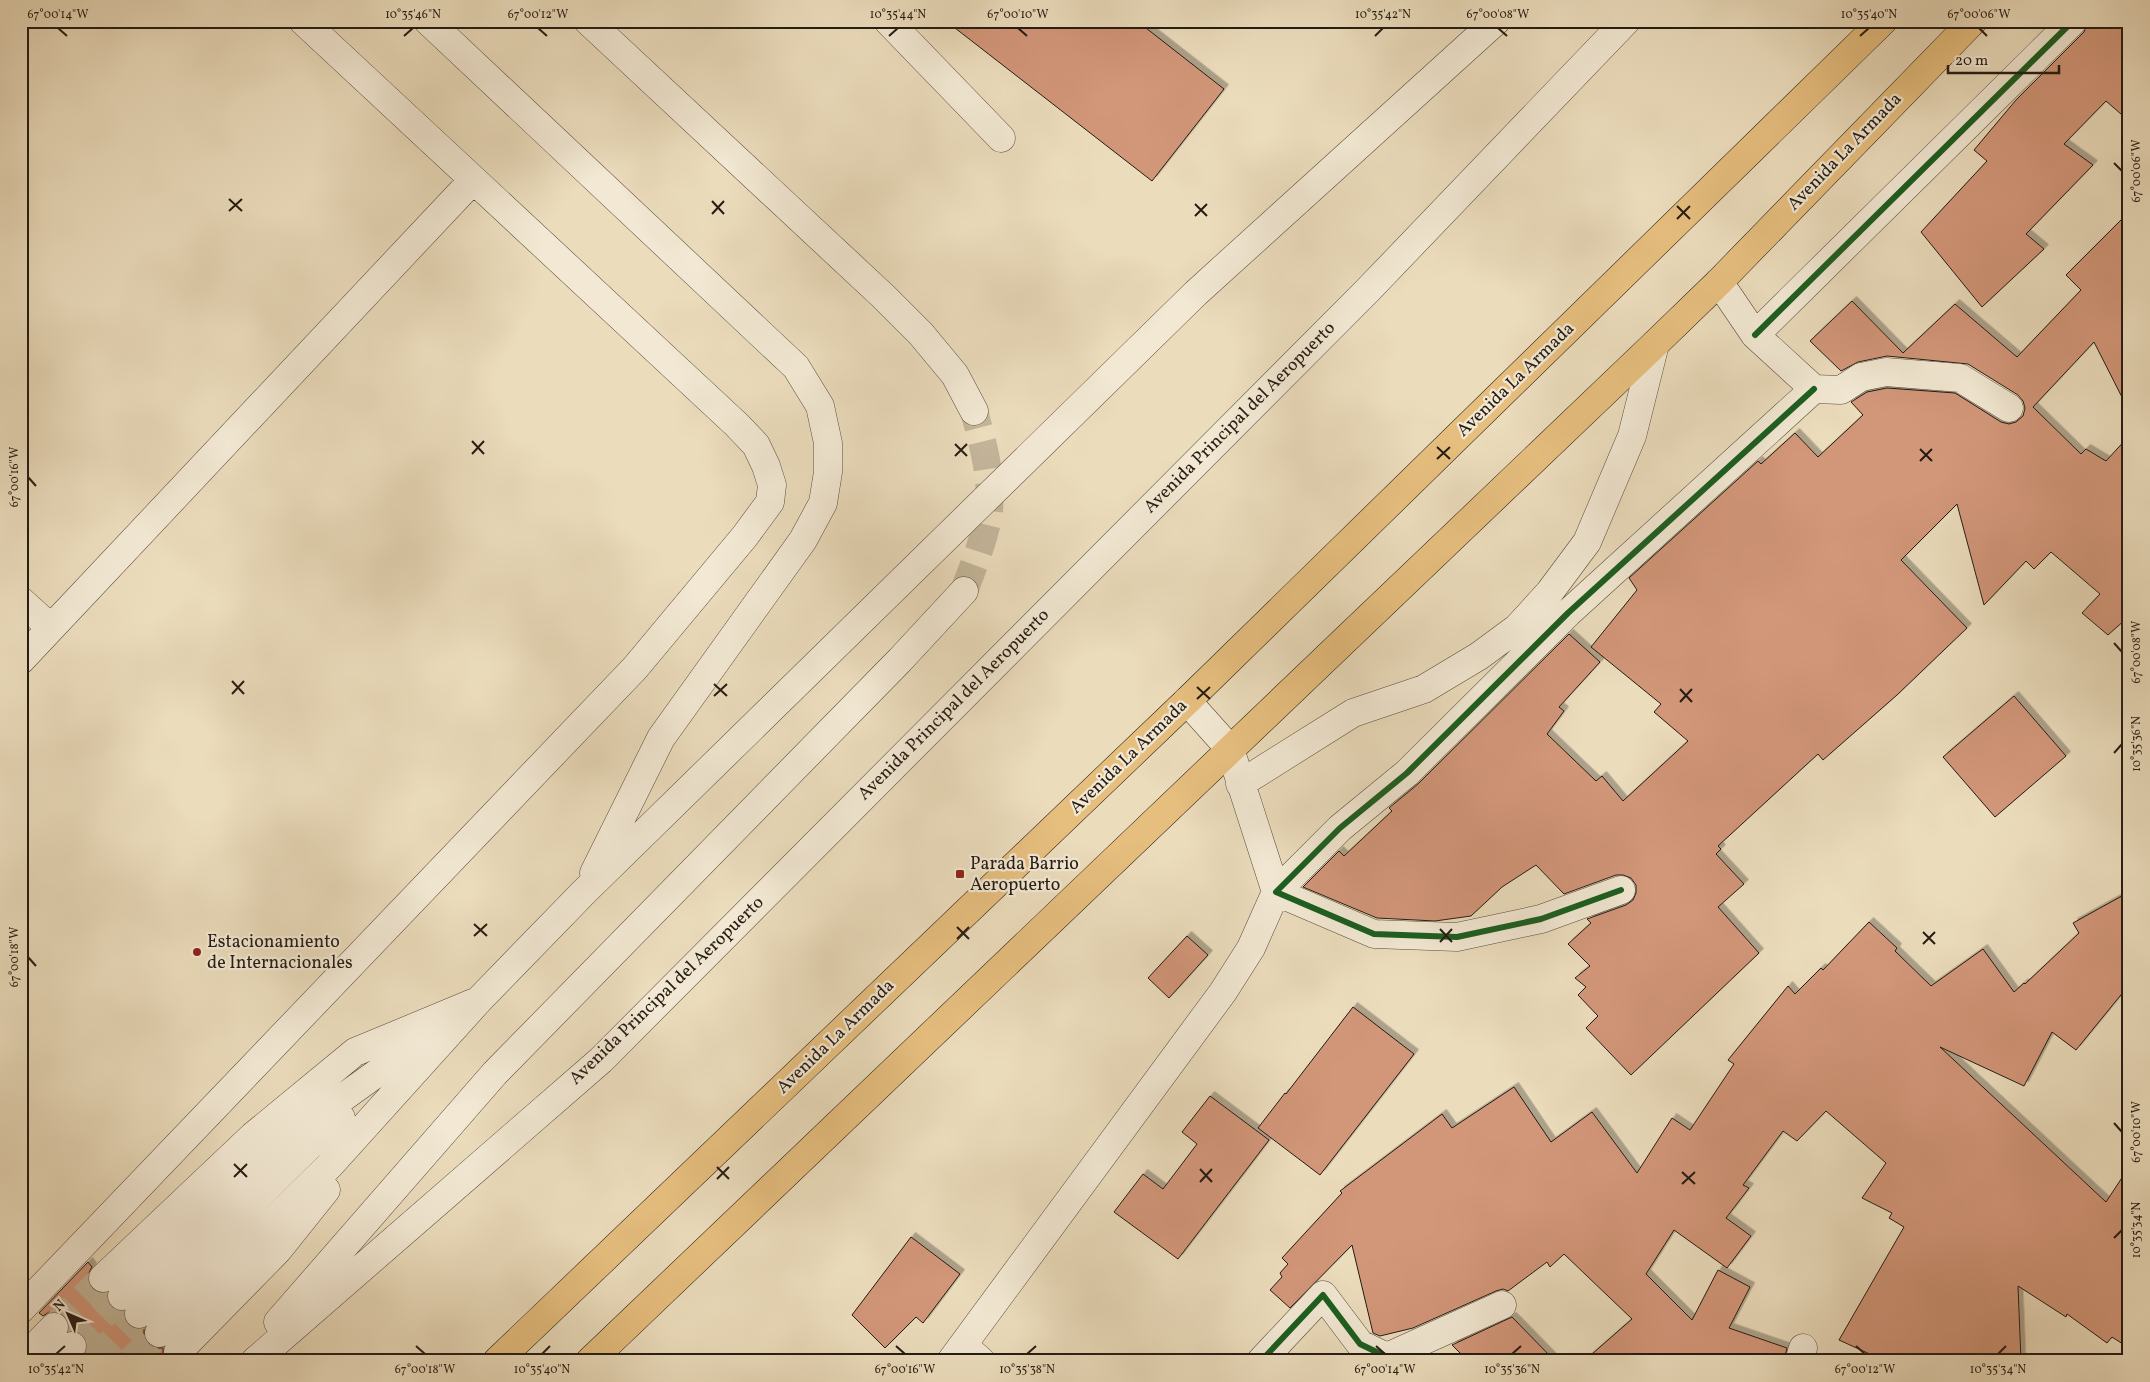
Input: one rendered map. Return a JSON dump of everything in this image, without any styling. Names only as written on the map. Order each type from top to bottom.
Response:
[{"type":"main road","name":"Avenida La Armada","points":[[497,1361],[1187,701],[1883,21]]},
{"type":"main road","name":"Avenida La Armada","points":[[590,1361],[1719,282],[1973,21]]},
{"type":"street","points":[[21,1309],[635,668],[739,544],[770,502],[772,485],[766,466],[756,445],[738,425],[303,21]]},
{"type":"street","points":[[428,21],[796,367],[820,406],[828,443],[828,472],[823,503],[803,540],[661,738],[584,892]]},
{"type":"street","points":[[588,21],[915,328],[955,375],[974,411]]},
{"type":"street","points":[[888,21],[1001,138]]},
{"type":"street","points":[[479,1000],[355,1052],[253,1136],[121,1296],[308,1147],[479,1000],[584,892],[1196,293],[1496,21]]},
{"type":"street","name":"Avenida Principal del Aeropuerto","points":[[255,1361],[600,1060],[1361,297],[1626,21]]},
{"type":"street","points":[[1755,335],[2073,21]]},
{"type":"street","points":[[21,660],[473,180]]},
{"type":"street","points":[[1719,282],[1755,335],[1814,389],[1841,390],[1862,377],[1886,372],[1960,378],[2009,408]]},
{"type":"street","points":[[1240,784],[1353,713],[1424,689],[1478,656],[1517,628],[1549,594],[1587,542],[1629,444],[1655,344]]},
{"type":"street","points":[[965,1356],[1223,992],[1251,948],[1276,892],[1340,828],[1408,773],[1568,613],[1814,389]]},
{"type":"street","points":[[244,1361],[496,1073],[893,667],[964,591]]},
{"type":"street","points":[[21,601],[51,628]]},
{"type":"street","points":[[1187,701],[1230,750],[1276,892],[1374,934],[1457,937],[1541,919],[1621,890]]},
{"type":"street","points":[[168,1343],[278,1250],[479,1000]]},
{"type":"street","points":[[1261,1361],[1323,1295],[1360,1344],[1388,1359],[1502,1305]]},
{"type":"street","points":[[21,1361],[61,1345]]},
{"type":"building","points":[[946,21],[1137,21],[1224,89],[1152,181]]},
{"type":"building","points":[[2088,21],[2129,21],[2129,121],[2106,101],[2064,144],[2093,165],[2026,234],[2044,249],[1982,307],[1921,232],[1987,161],[1974,150],[2016,100],[2084,32]]},
{"type":"building","points":[[2129,212],[2129,411],[2094,342],[2033,407],[2081,454],[2086,449],[2106,461],[2129,436],[2129,619],[2127,618],[2108,635],[2082,613],[2100,594],[2051,552],[2034,569],[2026,561],[1984,605],[1957,504],[1901,560],[1967,628],[1897,695],[1823,760],[1818,754],[1718,846],[1721,849],[1716,854],[1744,884],[1718,907],[1759,953],[1631,1075],[1586,1028],[1598,1016],[1578,995],[1586,987],[1575,978],[1590,966],[1568,944],[1591,923],[1587,919],[1626,905],[1633,900],[1636,893],[1636,885],[1631,878],[1616,875],[1564,894],[1536,865],[1502,887],[1471,916],[1435,921],[1377,918],[1303,887],[1339,851],[1344,856],[1392,811],[1389,808],[1418,784],[1569,634],[1600,662],[1559,707],[1564,711],[1547,734],[1596,781],[1602,776],[1623,801],[1688,741],[1654,712],[1661,704],[1591,647],[1637,590],[1629,578],[1758,461],[1761,464],[1795,433],[1818,457],[1863,415],[1851,402],[1867,392],[1887,388],[1955,393],[2001,422],[2009,424],[2016,422],[2023,416],[2025,408],[2023,401],[2018,395],[1968,364],[1887,356],[1858,362],[1841,371],[1810,341],[1852,301],[1903,353],[1955,304],[2017,357],[2081,290],[2066,275]]},
{"type":"building","points":[[2014,696],[2066,756],[1995,817],[1943,757]]},
{"type":"building","points":[[2129,892],[2129,985],[2076,1050],[2052,1032],[2024,1086],[1940,1047],[2106,1202],[2129,1167],[2129,1348],[2112,1337],[2107,1343],[2067,1314],[2066,1317],[2018,1286],[2021,1361],[1885,1361],[1839,1340],[1904,1227],[1889,1218],[1892,1213],[1862,1198],[1886,1163],[1826,1111],[1797,1141],[1783,1131],[1743,1185],[1749,1188],[1726,1218],[1751,1236],[1727,1268],[1674,1230],[1646,1274],[1692,1320],[1718,1270],[1750,1287],[1729,1328],[1787,1348],[1784,1361],[1584,1361],[1632,1319],[1564,1254],[1550,1267],[1547,1262],[1508,1291],[1503,1289],[1496,1291],[1413,1328],[1380,1336],[1373,1333],[1352,1245],[1290,1308],[1270,1290],[1282,1277],[1280,1273],[1288,1264],[1282,1258],[1342,1193],[1340,1191],[1442,1114],[1452,1128],[1514,1087],[1551,1142],[1592,1112],[1637,1173],[1672,1118],[1690,1130],[1734,1064],[1728,1060],[1788,986],[1795,994],[1821,968],[1823,970],[1869,922],[1897,948],[1895,951],[1931,986],[1983,949],[2014,992],[2079,933],[2073,923]]},
{"type":"building","points":[[1187,936],[1208,955],[1169,998],[1148,978]]},
{"type":"building","points":[[1353,1007],[1414,1054],[1320,1175],[1258,1128]]},
{"type":"building","points":[[1210,1096],[1269,1140],[1178,1259],[1114,1212],[1143,1174],[1163,1189],[1197,1144],[1182,1132]]},
{"type":"building","points":[[911,1237],[960,1274],[923,1323],[916,1317],[885,1348],[852,1315]]},
{"type":"building","points":[[88,1262],[92,1267],[88,1274],[88,1282],[91,1288],[98,1293],[107,1293],[107,1300],[110,1306],[117,1311],[124,1311],[124,1318],[128,1325],[135,1329],[144,1329],[144,1336],[148,1344],[154,1348],[163,1348],[163,1356],[166,1361],[87,1361],[83,1357],[87,1350],[87,1342],[83,1335],[76,1331],[69,1331],[69,1323],[65,1316],[57,1312],[49,1312],[43,1316],[39,1313]]},
{"type":"building","points":[[1512,1317],[1555,1361],[1468,1361],[1452,1345]]},
{"type":"tunnel","points":[[964,591],[988,517],[990,490],[987,463],[974,411]]},
{"type":"tunnel","points":[[54,1327],[103,1278]]},
{"type":"tunnel","points":[[72,1346],[122,1296]]},
{"type":"tunnel","points":[[93,1361],[139,1314]]},
{"type":"tunnel","points":[[131,1361],[159,1333]]},
{"type":"cycle path","points":[[1755,335],[2073,21]]},
{"type":"cycle path","points":[[1621,890],[1541,919],[1457,937],[1374,934],[1276,892],[1340,828],[1407,773],[1568,613],[1814,389]]},
{"type":"cycle path","points":[[1261,1361],[1323,1295],[1360,1344],[1387,1357],[1390,1361]]},
{"type":"place","name":"Parada Barrio Aeropuerto","points":[[960,874]]},
{"type":"place","name":"Estacionamiento de Internacionales","points":[[197,952]]}]
